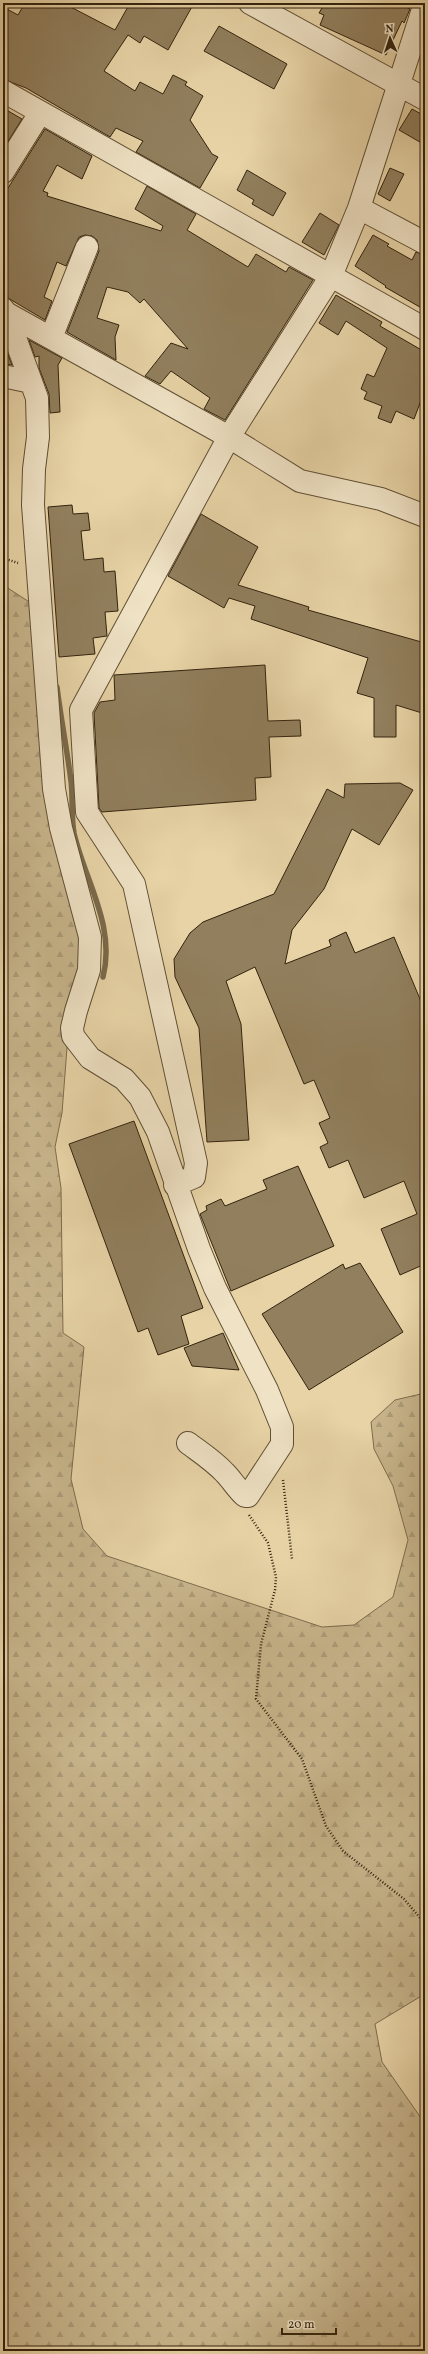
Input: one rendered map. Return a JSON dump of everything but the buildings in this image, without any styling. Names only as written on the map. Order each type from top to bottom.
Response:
[{"type":"street","points":[[250,3],[425,99]]},
{"type":"street","points":[[175,1185],[194,1177],[196,1163],[134,884],[87,812],[80,710],[229,437],[331,276],[359,208],[425,3]]},
{"type":"street","points":[[3,91],[425,328]]},
{"type":"street","points":[[3,172],[40,113]]},
{"type":"street","points":[[359,208],[425,243]]},
{"type":"street","points":[[51,338],[87,247]]},
{"type":"street","points":[[4,311],[229,437],[300,481],[381,499],[425,516]]},
{"type":"street","points":[[4,311],[31,382],[38,409],[33,505],[36,568],[54,789],[61,828],[90,938],[89,970],[75,1017],[73,1036],[90,1058],[124,1080],[140,1097],[158,1132],[175,1185],[215,1288],[267,1390],[282,1427],[282,1444],[248,1496],[245,1496],[224,1472],[188,1443]]},
{"type":"street","points":[[3,376],[31,382]]},
{"type":"path","points":[[278,1450],[290,1532],[292,1559]]},
{"type":"path","points":[[245,1496],[247,1512],[268,1543],[276,1577],[275,1590],[261,1644],[256,1699],[302,1759],[326,1826],[343,1852],[404,1899],[421,1919],[422,1935],[425,1940]]},
{"type":"green space","points":[[3,585],[34,605],[87,945],[69,1022],[62,1113],[55,1147],[61,1188],[63,1333],[84,1347],[71,1479],[83,1529],[107,1556],[322,1627],[354,1625],[393,1597],[408,1540],[393,1486],[374,1449],[371,1422],[395,1400],[425,1393],[425,1997],[423,1995],[375,2024],[382,2062],[421,2118],[425,2119],[425,2342],[408,2351],[3,2351]]},
{"type":"waterway","points":[[57,687],[71,781],[74,833],[98,904],[106,940],[106,958],[103,977]]}]
